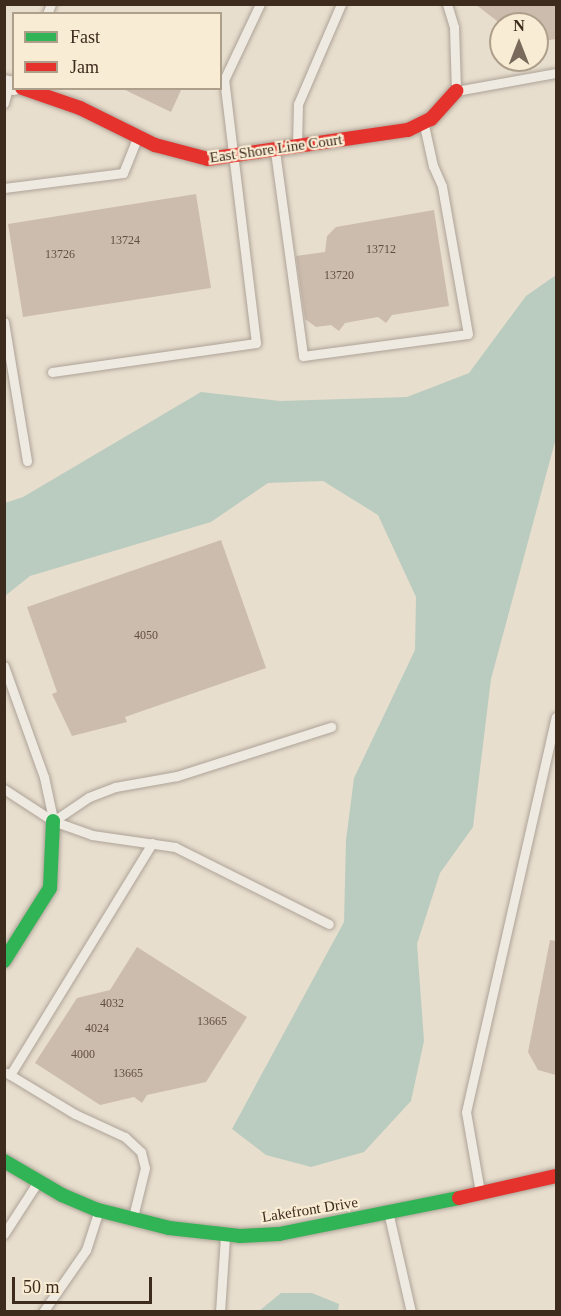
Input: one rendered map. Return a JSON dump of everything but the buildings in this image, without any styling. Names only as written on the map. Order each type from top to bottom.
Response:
[{"type":"street","name":"East Shore Line Court","points":[[24,90],[80,108],[138,137],[180,154],[208,159],[275,151],[424,125]]},
{"type":"street","points":[[424,125],[456,91]]},
{"type":"street","points":[[6,956],[50,888],[53,821]]},
{"type":"street","name":"Lakefront Drive","points":[[6,1161],[39,1181],[98,1210],[133,1220],[225,1235],[279,1234],[388,1214],[556,1176]]},
{"type":"lane","points":[[52,372],[256,343],[230,157],[224,81],[260,4]]},
{"type":"lane","points":[[297,147],[298,104],[341,4]]},
{"type":"lane","points":[[447,4],[454,27],[456,91],[556,73]]},
{"type":"lane","points":[[4,103],[12,86]]},
{"type":"lane","points":[[275,151],[303,356],[468,334],[442,186],[433,166],[424,125]]},
{"type":"lane","points":[[4,188],[123,173],[138,137]]},
{"type":"lane","points":[[4,322],[27,461]]},
{"type":"lane","points":[[4,666],[44,777],[53,821]]},
{"type":"lane","points":[[480,1193],[466,1112],[556,717]]},
{"type":"lane","points":[[53,821],[89,797],[115,787],[177,776],[331,727]]},
{"type":"lane","points":[[4,789],[53,821],[92,836],[175,847],[214,864],[329,924]]},
{"type":"lane","points":[[133,1220],[145,1168],[141,1152],[124,1137],[75,1114],[7,1074],[152,843]]},
{"type":"lane","points":[[4,1234],[39,1181]]},
{"type":"lane","points":[[43,1311],[86,1250],[98,1210]]},
{"type":"lane","points":[[388,1214],[411,1311]]},
{"type":"lane","points":[[220,1311],[225,1235]]},
{"type":"shaded area","points":[[556,275],[556,438],[491,679],[473,827],[440,873],[417,944],[424,1041],[411,1101],[364,1152],[311,1167],[266,1155],[232,1129],[344,922],[346,840],[354,778],[415,650],[416,597],[378,515],[323,481],[268,483],[211,522],[30,576],[5,596],[5,503],[23,497],[201,392],[280,401],[407,397],[469,373],[526,296]]},
{"type":"shaded area","points":[[281,1293],[312,1293],[339,1304],[338,1311],[259,1311]]},
{"type":"traffic: fast","points":[[4,961],[50,888],[53,821]]},
{"type":"traffic: fast","points":[[4,1161],[62,1195],[98,1210],[169,1228],[240,1236],[279,1234],[459,1198]]},
{"type":"traffic: jam","points":[[28,90],[80,108],[155,145],[208,159],[408,130],[431,119],[456,91]]},
{"type":"traffic: jam","points":[[459,1198],[556,1176]]}]
